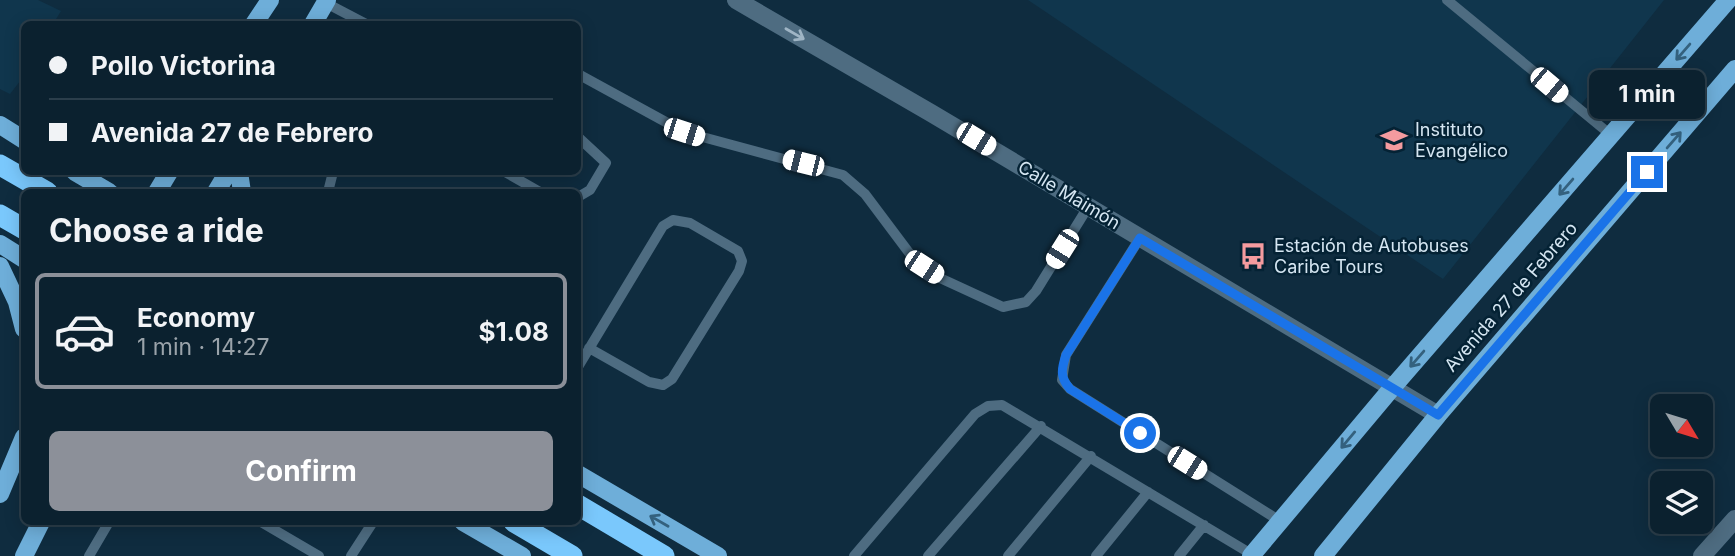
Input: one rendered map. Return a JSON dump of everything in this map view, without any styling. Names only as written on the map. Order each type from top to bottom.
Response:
[{"type":"highway","points":[[0,165],[42,189]]},
{"type":"highway","points":[[0,215],[21,227]]},
{"type":"highway","points":[[581,507],[664,556]]},
{"type":"highway","points":[[519,525],[572,556]]},
{"type":"main road","points":[[256,21],[270,0]]},
{"type":"main road","name":"Avenida 27 de Febrero","points":[[1252,555],[1392,388],[1728,0]]},
{"type":"main road","points":[[315,21],[326,1]]},
{"type":"main road","name":"Avenida 27 de Febrero","points":[[1323,556],[1438,415],[1735,69]]},
{"type":"main road","points":[[0,125],[21,138]]},
{"type":"main road","points":[[80,175],[104,189]]},
{"type":"main road","points":[[0,244],[21,257]]},
{"type":"main road","points":[[0,266],[17,302],[21,317]]},
{"type":"main road","points":[[2,486],[21,444]]},
{"type":"main road","points":[[581,476],[718,556]]},
{"type":"main road","points":[[24,556],[40,525]]},
{"type":"main road","points":[[468,525],[522,556]]},
{"type":"street","name":"Calle Maimón","points":[[736,0],[1438,415]]},
{"type":"street","points":[[1702,556],[1735,519]]},
{"type":"lane","points":[[1447,0],[1611,135]]},
{"type":"lane","points":[[326,1],[361,21]]},
{"type":"lane","points":[[581,76],[684,132],[843,175],[865,194],[924,267],[1003,307],[1026,302],[1036,291],[1088,207]]},
{"type":"lane","points":[[581,140],[606,163],[590,190],[581,195]]},
{"type":"lane","points":[[510,175],[535,189]]},
{"type":"lane","points":[[581,362],[589,348],[663,226],[673,220],[690,223],[738,251],[742,261],[739,271],[673,379],[663,385],[649,382],[589,348]]},
{"type":"lane","points":[[1140,238],[1066,355],[1062,380],[1070,389],[1280,521]]},
{"type":"lane","points":[[853,556],[975,414],[988,406],[1002,405],[1252,555]]},
{"type":"lane","points":[[928,556],[1041,426]]},
{"type":"lane","points":[[1008,556],[1091,456]]},
{"type":"lane","points":[[1097,556],[1148,492]]},
{"type":"lane","points":[[89,556],[108,525]]},
{"type":"lane","points":[[266,525],[319,556]]},
{"type":"lane","points":[[351,556],[371,525]]},
{"type":"lane","points":[[1179,556],[1204,525]]},
{"type":"shaded area","points":[[0,0],[38,0],[61,11],[55,21],[21,21],[21,80],[10,94],[0,89]]},
{"type":"shaded area","name":"Instituto Evangélico","points":[[1028,0],[1664,0],[1443,279]]},
{"type":"place","name":"Instituto Evangélico","points":[[1394,140]]},
{"type":"place","name":"Estación de Autobuses Caribe Tours","points":[[1253,256]]},
{"type":"route","points":[[1140,433],[1070,389],[1062,380],[1066,355],[1140,238],[1438,415],[1647,172]]}]
